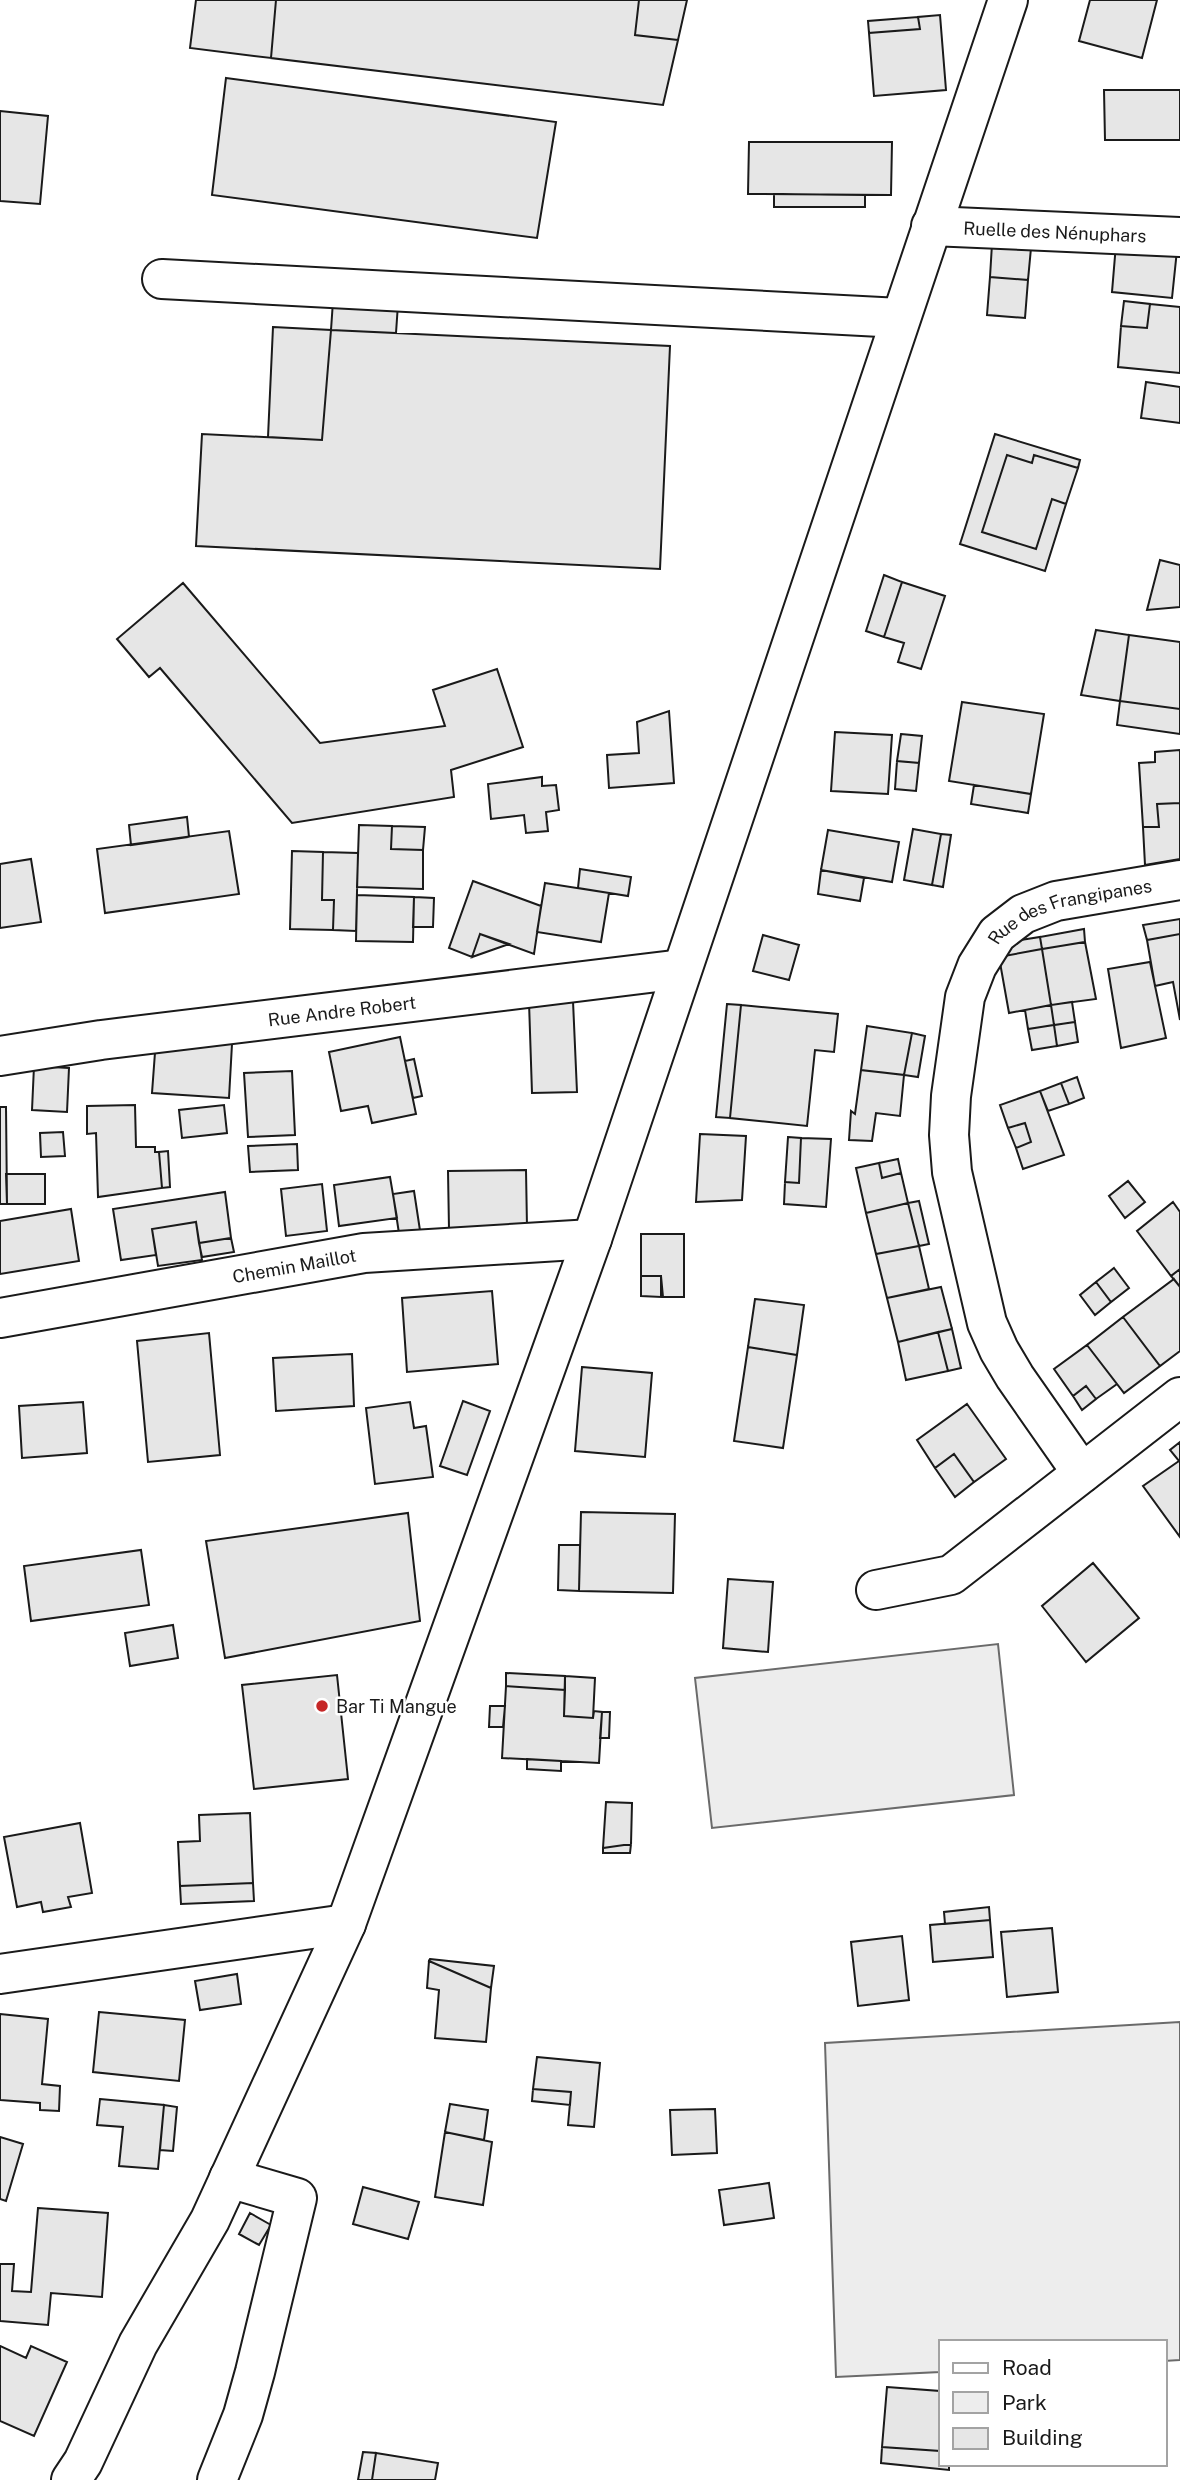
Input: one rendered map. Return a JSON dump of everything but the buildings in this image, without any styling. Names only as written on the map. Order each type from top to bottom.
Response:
[{"type":"street","points":[[71,2480],[83,2462],[138,2344],[210,2220],[346,1924],[592,1239],[1008,0]]},
{"type":"street","name":"Ruelle des Nénuphars","points":[[931,226],[1180,237]]},
{"type":"street","points":[[162,279],[900,318]]},
{"type":"street","name":"Rue des Frangipanes","points":[[1082,1473],[1014,1377],[988,1323],[952,1172],[949,1135],[951,1096],[965,997],[977,966],[997,934],[1023,914],[1056,901],[1180,880]]},
{"type":"street","name":"Rue Andre Robert","points":[[0,1056],[101,1040],[682,969]]},
{"type":"street","name":"Chemin Maillot","points":[[0,1318],[364,1253],[592,1239]]},
{"type":"street","points":[[876,1590],[951,1575],[1180,1397]]},
{"type":"street","points":[[0,1974],[346,1924]]},
{"type":"street","points":[[217,2480],[243,2415],[297,2198],[229,2178]]},
{"type":"green space","points":[[998,1644],[1014,1795],[712,1828],[695,1678]]},
{"type":"green space","points":[[1180,2022],[1180,2360],[1166,2361],[1166,2340],[939,2340],[939,2372],[836,2377],[825,2043]]},
{"type":"place","name":"Bar Ti Mangue","points":[[322,1706]]}]
